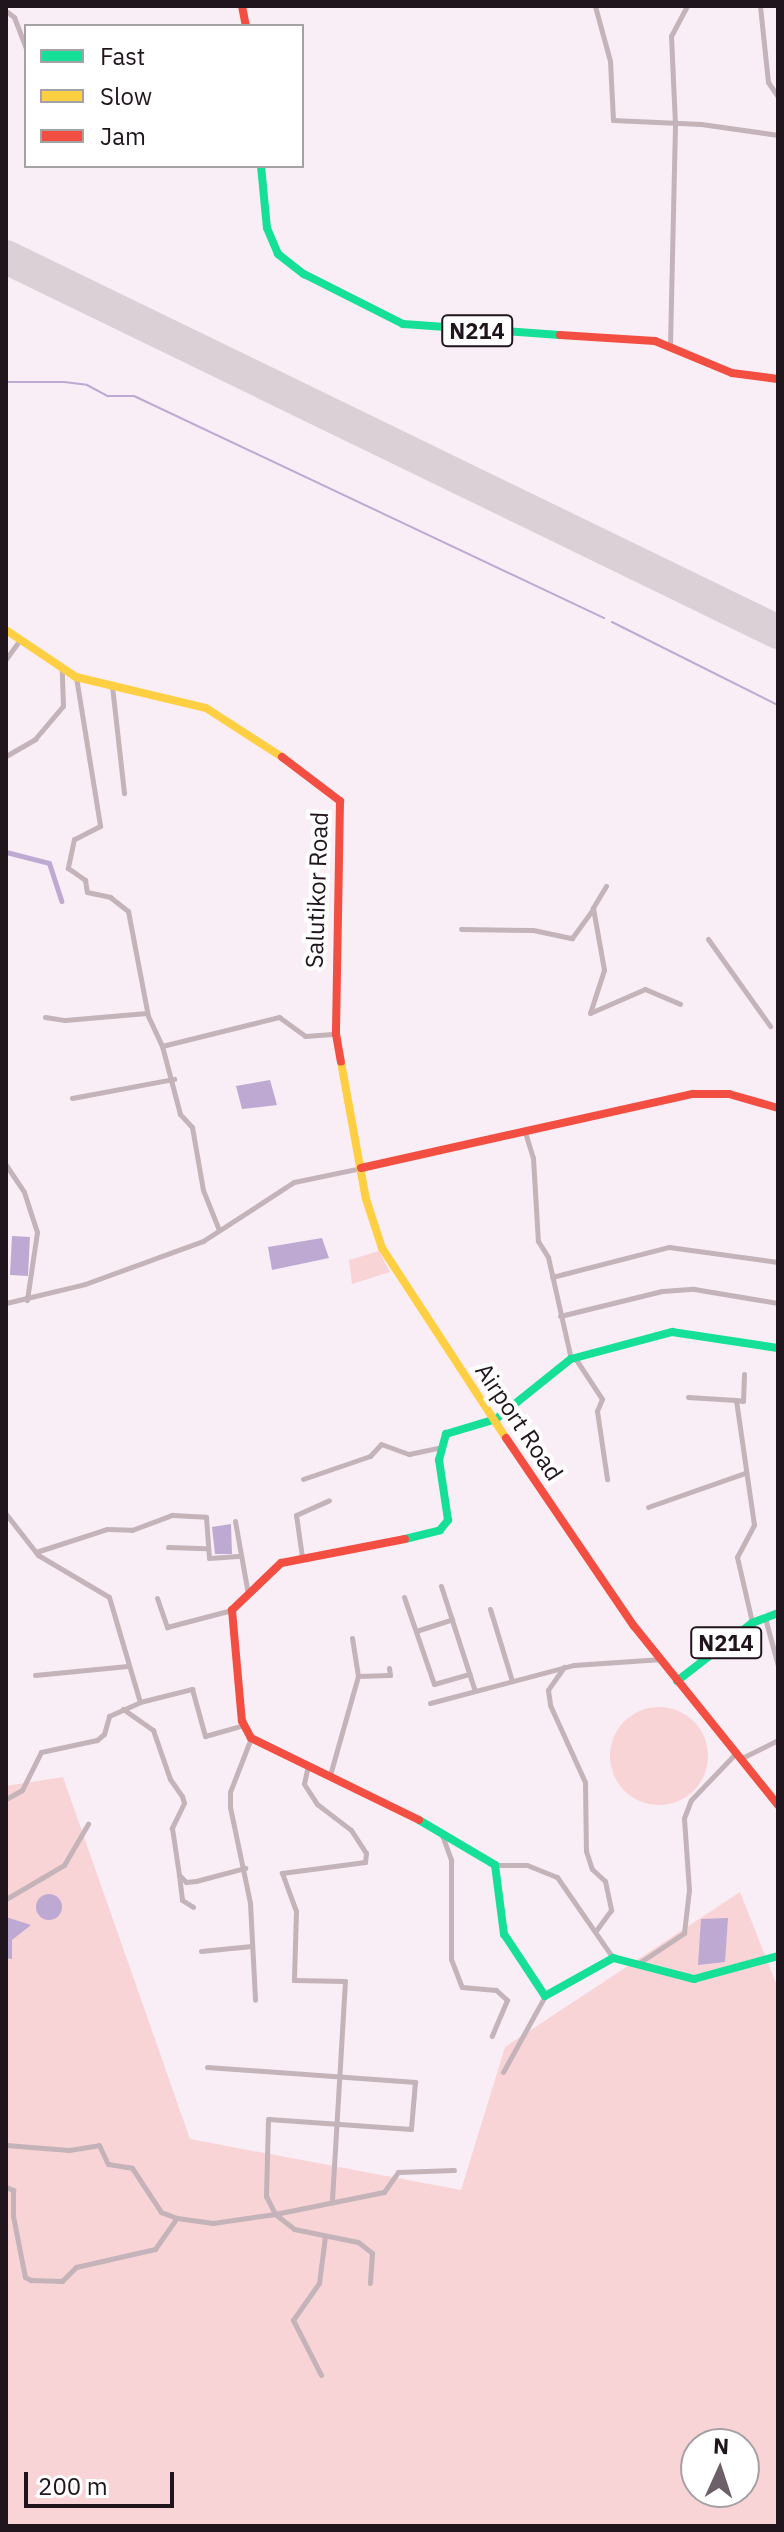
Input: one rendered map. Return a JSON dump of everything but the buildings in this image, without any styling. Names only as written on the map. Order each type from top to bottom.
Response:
[{"type":"main road","name":"N214","points":[[261,168],[267,228],[278,254],[304,274],[403,324],[629,338],[670,345],[732,373],[778,379]]},
{"type":"main road","name":"Salutikor Road","points":[[6,630],[62,671],[76,677],[206,708],[328,787],[340,801],[336,1034],[361,1168]]},
{"type":"main road","points":[[361,1168],[693,1094],[729,1094],[778,1108]]},
{"type":"main road","name":"Airport Road","points":[[361,1168],[382,1248],[420,1313],[496,1419],[618,1603],[778,1805]]},
{"type":"main road","points":[[778,1348],[672,1332],[573,1359],[496,1419],[446,1434],[441,1447],[440,1476],[449,1506],[448,1520],[440,1530],[349,1553],[302,1557],[281,1563],[232,1610],[244,1725],[251,1738],[330,1775],[495,1865],[504,1934],[545,1996],[613,1958],[694,1979],[778,1956]]},
{"type":"main road","name":"N214","points":[[677,1681],[752,1623],[778,1613]]},
{"type":"street","points":[[595,6],[610,61],[613,120],[778,135]]},
{"type":"street","points":[[670,345],[675,124],[671,36],[687,6]]},
{"type":"street","points":[[760,6],[768,82],[778,97]]},
{"type":"street","points":[[6,11],[14,17],[24,44]]},
{"type":"street","points":[[6,659],[20,640]]},
{"type":"street","points":[[6,756],[35,739],[63,706],[62,671]]},
{"type":"street","points":[[76,677],[100,826],[74,839],[68,868],[85,880],[87,892],[110,897],[128,911],[147,1013],[174,1079],[180,1114],[192,1127],[203,1190],[219,1230]]},
{"type":"street","points":[[112,685],[124,793]]},
{"type":"street","points":[[461,929],[533,930],[572,938],[606,886]]},
{"type":"street","points":[[593,908],[604,970],[590,1013],[645,989],[680,1004]]},
{"type":"street","points":[[708,939],[770,1026]]},
{"type":"street","points":[[45,1017],[65,1020],[147,1013]]},
{"type":"street","points":[[162,1046],[279,1017],[305,1036],[336,1034]]},
{"type":"street","points":[[72,1098],[174,1079]]},
{"type":"street","points":[[525,1132],[533,1158],[538,1241],[552,1277],[573,1359],[602,1399],[597,1411],[607,1479]]},
{"type":"street","points":[[6,1165],[24,1192],[37,1232],[27,1300]]},
{"type":"street","points":[[6,1303],[27,1300],[142,1264],[203,1241],[294,1182],[361,1168]]},
{"type":"street","points":[[552,1277],[669,1247],[778,1262]]},
{"type":"street","points":[[560,1316],[662,1291],[694,1289],[778,1303]]},
{"type":"street","points":[[688,1397],[743,1401],[744,1374]]},
{"type":"street","points":[[736,1400],[754,1525],[737,1557],[752,1623]]},
{"type":"street","points":[[303,1479],[370,1456],[381,1444],[409,1454],[441,1447]]},
{"type":"street","points":[[648,1507],[745,1473]]},
{"type":"street","points":[[302,1557],[296,1515],[329,1500]]},
{"type":"street","points":[[6,1514],[36,1552],[62,1572],[106,1593],[140,1702]]},
{"type":"street","points":[[36,1552],[107,1529],[132,1530],[172,1515],[206,1517],[209,1558],[238,1556]]},
{"type":"street","points":[[235,1521],[238,1556],[248,1594]]},
{"type":"street","points":[[168,1547],[206,1548]]},
{"type":"street","points":[[441,1586],[475,1691]]},
{"type":"street","points":[[404,1597],[434,1684],[470,1674]]},
{"type":"street","points":[[157,1598],[167,1627],[232,1610]]},
{"type":"street","points":[[490,1609],[512,1681]]},
{"type":"street","points":[[765,1618],[778,1666]]},
{"type":"street","points":[[416,1631],[452,1619]]},
{"type":"street","points":[[330,1775],[358,1676],[352,1638]]},
{"type":"street","points":[[430,1703],[564,1667],[663,1659]]},
{"type":"street","points":[[35,1675],[128,1666]]},
{"type":"street","points":[[564,1667],[548,1690],[550,1705],[585,1782],[586,1851],[592,1869],[605,1881],[611,1910],[595,1932]]},
{"type":"street","points":[[358,1676],[390,1675],[389,1668]]},
{"type":"street","points":[[6,1799],[22,1790],[41,1752],[97,1740],[104,1734],[109,1716],[140,1702],[192,1689],[205,1736],[244,1725]]},
{"type":"street","points":[[123,1709],[153,1730],[170,1779],[182,1796],[184,1803],[172,1828],[182,1900],[193,1907]]},
{"type":"street","points":[[251,1738],[230,1792],[236,1846],[245,1868],[255,2000]]},
{"type":"street","points":[[635,1966],[684,1933],[689,1890],[684,1818],[691,1800],[737,1757],[778,1740]]},
{"type":"street","points":[[308,1765],[304,1784],[317,1804],[351,1830],[366,1853],[365,1862],[282,1873],[296,1911],[294,1980],[345,1981],[332,2202]]},
{"type":"street","points":[[6,1899],[64,1865],[88,1824]]},
{"type":"street","points":[[441,1834],[451,1860],[451,1959],[462,1987],[496,1990],[507,2000],[492,2036]]},
{"type":"street","points":[[495,1865],[527,1865],[557,1877],[613,1958]]},
{"type":"street","points":[[179,1875],[186,1882],[245,1868]]},
{"type":"street","points":[[201,1951],[252,1946]]},
{"type":"street","points":[[503,2072],[545,1996]]},
{"type":"street","points":[[207,2067],[415,2082],[411,2129],[268,2119],[266,2196],[275,2214],[294,2229],[358,2242],[372,2253],[370,2283]]},
{"type":"street","points":[[6,2145],[69,2150],[99,2145],[108,2164],[132,2168],[161,2212],[177,2218],[213,2223],[384,2192],[398,2172],[454,2170]]},
{"type":"street","points":[[6,2187],[13,2190],[13,2216],[25,2277],[31,2280],[62,2281],[76,2267],[155,2249],[177,2218]]},
{"type":"street","points":[[321,2375],[293,2320],[319,2283],[322,2237],[334,2235]]},
{"type":"shaded area","points":[[270,1080],[277,1105],[242,1109],[236,1086]]},
{"type":"shaded area","points":[[12,1236],[30,1237],[28,1276],[10,1275]]},
{"type":"shaded area","points":[[322,1238],[329,1258],[272,1270],[268,1247]]},
{"type":"shaded area","points":[[379,1251],[390,1272],[352,1284],[349,1260]]},
{"type":"shaded area","points":[[231,1524],[232,1554],[215,1554],[212,1527]]},
{"type":"shaded area","points":[[659,1707],[678,1711],[694,1721],[704,1737],[708,1756],[704,1775],[694,1791],[678,1801],[659,1805],[640,1801],[624,1791],[614,1775],[610,1756],[614,1737],[624,1721],[640,1711]]},
{"type":"shaded area","points":[[63,1777],[190,2139],[461,2190],[505,2047],[740,1892],[778,1988],[778,2526],[6,2526],[6,1786]]},
{"type":"shaded area","points":[[49,1894],[58,1898],[62,1907],[58,1916],[49,1920],[40,1916],[36,1907],[40,1898]]},
{"type":"shaded area","points":[[6,1917],[31,1925],[12,1940],[12,1959],[6,1958]]},
{"type":"shaded area","points":[[728,1918],[725,1962],[698,1965],[701,1919]]},
{"type":"waterway","points":[[6,382],[64,382],[87,385],[108,396],[134,396],[604,618]]},
{"type":"waterway","points":[[612,622],[778,705]]},
{"type":"waterway","points":[[6,852],[49,863],[61,901]]},
{"type":"runway","points":[[6,257],[778,632]]},
{"type":"traffic: fast","points":[[261,168],[267,228],[278,254],[304,274],[403,324],[560,335]]},
{"type":"traffic: fast","points":[[405,1539],[440,1530],[448,1520],[439,1460],[446,1434],[496,1419],[571,1359],[672,1332],[778,1348]]},
{"type":"traffic: fast","points":[[677,1681],[752,1623],[778,1613]]},
{"type":"traffic: fast","points":[[419,1820],[495,1865],[504,1934],[545,1996],[613,1958],[694,1979],[778,1956]]},
{"type":"traffic: slow","points":[[6,630],[76,677],[206,708],[282,757]]},
{"type":"traffic: slow","points":[[341,1062],[366,1199],[382,1248],[506,1438]]},
{"type":"traffic: jam","points":[[242,6],[246,24]]},
{"type":"traffic: jam","points":[[560,335],[655,341],[732,373],[778,379]]},
{"type":"traffic: jam","points":[[282,757],[340,801],[336,1034],[341,1062]]},
{"type":"traffic: jam","points":[[361,1168],[693,1094],[729,1094],[778,1108]]},
{"type":"traffic: jam","points":[[506,1438],[634,1626],[778,1805]]},
{"type":"traffic: jam","points":[[405,1539],[281,1563],[232,1610],[242,1721],[251,1738],[419,1820]]}]
